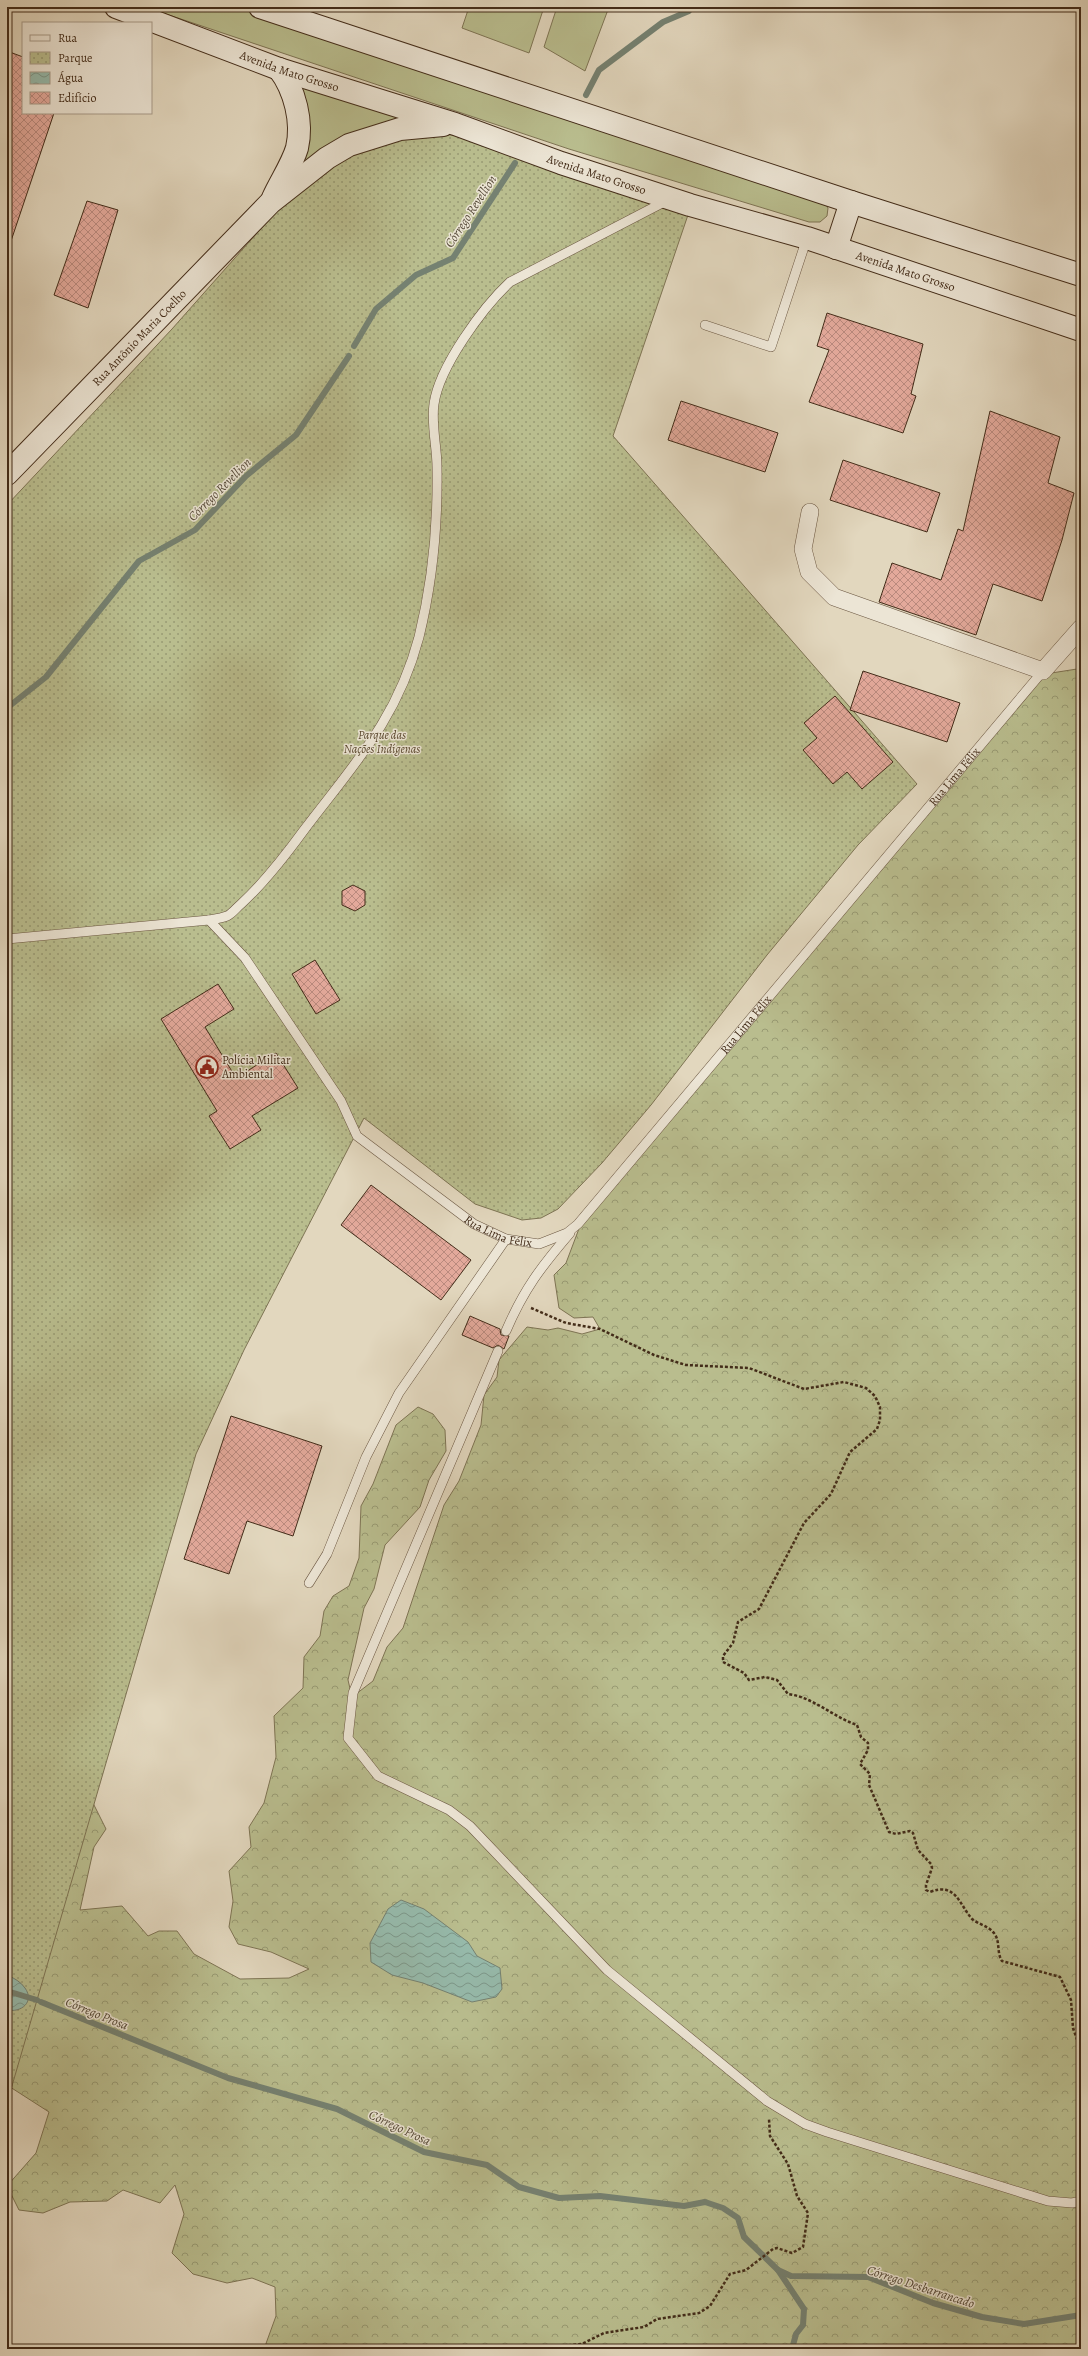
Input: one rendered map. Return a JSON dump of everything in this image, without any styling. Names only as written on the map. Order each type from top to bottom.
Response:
[{"type":"main road","name":"Avenida Mato Grosso","points":[[116,7],[279,69],[455,124],[560,163],[671,198],[807,238],[1081,330]]},
{"type":"main road","points":[[260,7],[851,202],[1081,274]]},
{"type":"main road","name":"Rua Antônio Maria Coelho","points":[[271,202],[296,149],[300,132],[294,98],[287,80],[279,69]]},
{"type":"main road","name":"Rua Antônio Maria Coelho","points":[[7,474],[271,202],[327,158],[350,145],[400,129],[455,124]]},
{"type":"main road","points":[[836,248],[851,202]]},
{"type":"street","points":[[810,512],[803,549],[809,572],[834,597],[1044,671]]},
{"type":"street","name":"Rua Lima Félix","points":[[1044,671],[1081,628]]},
{"type":"lane","points":[[7,939],[209,920],[228,916],[253,893],[276,867],[377,735],[402,691],[420,631],[431,584],[436,544],[438,466],[434,405],[439,383],[457,349],[500,291],[510,282],[671,198]]},
{"type":"lane","points":[[704,325],[771,347],[807,238]]},
{"type":"lane","name":"Rua Lima Félix","points":[[209,920],[227,936],[245,958],[341,1101],[357,1136],[474,1224],[506,1239],[539,1244],[567,1233],[578,1224],[1044,671]]},
{"type":"lane","points":[[506,1331],[518,1303],[534,1276],[578,1224]]},
{"type":"lane","points":[[309,1583],[327,1554],[366,1457],[399,1393],[506,1239]]},
{"type":"lane","points":[[498,1350],[353,1693],[348,1738],[378,1776],[449,1810],[470,1826],[607,1970],[766,2101],[805,2124],[827,2132],[1048,2201],[1072,2203],[1081,2201]]},
{"type":"path","points":[[518,1303],[566,1324],[600,1329],[654,1355],[686,1365],[749,1368],[804,1389],[844,1382],[866,1388],[875,1396],[880,1407],[880,1420],[877,1429],[850,1452],[831,1494],[804,1523],[759,1609],[738,1622],[733,1643],[722,1656],[723,1662],[744,1674],[749,1680],[765,1676],[777,1680],[788,1694],[800,1696],[841,1719],[857,1724],[861,1737],[868,1743],[868,1750],[860,1764],[870,1774],[869,1785],[889,1832],[896,1834],[910,1831],[914,1833],[918,1850],[931,1864],[932,1868],[926,1885],[926,1890],[930,1892],[946,1889],[959,1898],[972,1919],[993,1932],[997,1940],[997,1954],[1002,1961],[1060,1977],[1071,2000],[1073,2028],[1081,2051]]},
{"type":"path","points":[[554,2349],[560,2346],[582,2344],[604,2333],[644,2327],[657,2319],[699,2313],[710,2306],[730,2274],[746,2270],[773,2249],[777,2248],[792,2253],[803,2247],[808,2213],[797,2196],[788,2164],[770,2136],[766,2101]]},
{"type":"green space","points":[[145,7],[244,7],[822,199],[828,208],[827,216],[820,222],[809,222],[569,149]]},
{"type":"green space","points":[[469,7],[544,7],[529,53],[462,28]]},
{"type":"green space","points":[[557,7],[609,7],[585,71],[544,47]]},
{"type":"green space","points":[[298,84],[410,118],[382,123],[346,136],[287,180]]},
{"type":"green space","name":"Parque das Nações Indígenas","points":[[431,133],[473,137],[690,209],[613,436],[917,784],[858,845],[767,955],[651,1105],[602,1163],[558,1209],[541,1218],[522,1220],[475,1204],[364,1118],[244,1350],[196,1454],[7,2103],[7,505],[172,329],[281,206],[331,166],[362,148]]},
{"type":"green space","points":[[1081,665],[1081,2349],[264,2349],[276,2316],[275,2287],[252,2278],[227,2283],[193,2274],[172,2253],[184,2214],[175,2185],[160,2203],[123,2190],[107,2201],[70,2202],[43,2213],[19,2210],[7,2186],[36,2153],[49,2112],[7,2085],[7,1736],[89,1795],[106,1829],[94,1847],[80,1910],[122,1906],[148,1936],[159,1931],[177,1931],[194,1954],[240,1979],[289,1978],[309,1969],[271,1952],[238,1944],[229,1927],[233,1901],[229,1871],[251,1847],[249,1827],[264,1803],[276,1757],[274,1716],[303,1688],[304,1657],[320,1636],[324,1611],[333,1596],[349,1586],[359,1558],[361,1506],[373,1484],[396,1425],[418,1407],[433,1414],[445,1430],[446,1451],[429,1480],[420,1507],[385,1545],[374,1589],[364,1608],[348,1680],[352,1697],[373,1681],[387,1647],[403,1628],[444,1505],[459,1481],[481,1425],[484,1395],[497,1377],[499,1360],[527,1327],[548,1330],[558,1328],[582,1334],[600,1329],[593,1317],[574,1318],[559,1308],[554,1275],[566,1263],[580,1226],[1045,674],[1077,669]]},
{"type":"water","points":[[401,1900],[424,1909],[468,1942],[477,1956],[500,1968],[502,1989],[496,1997],[472,2002],[423,1983],[392,1975],[371,1962],[370,1943],[388,1909]]},
{"type":"water","points":[[7,1975],[21,1984],[28,1993],[27,2002],[17,2010],[7,2010]]},
{"type":"building","points":[[7,51],[22,57],[22,114],[54,114],[10,244],[7,244]]},
{"type":"building","points":[[87,201],[118,210],[88,308],[54,295]]},
{"type":"building","points":[[827,313],[923,344],[911,394],[916,396],[903,433],[809,402],[829,350],[817,346]]},
{"type":"building","points":[[681,401],[778,433],[765,472],[668,440]]},
{"type":"building","points":[[990,411],[1060,437],[1048,483],[1074,493],[1062,540],[1042,601],[993,584],[976,635],[879,602],[892,563],[941,580],[958,529],[963,531]]},
{"type":"building","points":[[843,460],[940,493],[927,532],[830,500]]},
{"type":"building","points":[[863,671],[960,703],[947,742],[850,710]]},
{"type":"building","points":[[835,696],[893,762],[862,789],[847,772],[833,784],[803,750],[817,738],[804,723]]},
{"type":"building","points":[[353,885],[365,891],[365,905],[355,911],[342,905],[342,891]]},
{"type":"building","points":[[315,960],[340,1000],[316,1014],[292,974]]},
{"type":"building","name":"Polícia Militar Ambiental","points":[[218,984],[234,1009],[205,1027],[236,1078],[276,1053],[298,1088],[252,1116],[261,1130],[230,1149],[209,1116],[217,1111],[161,1019]]},
{"type":"building","points":[[371,1185],[471,1260],[441,1300],[341,1225]]},
{"type":"building","points":[[470,1316],[500,1329],[501,1335],[509,1336],[504,1349],[498,1345],[493,1348],[462,1335]]},
{"type":"building","points":[[231,1416],[322,1446],[293,1536],[247,1521],[229,1574],[184,1559]]},
{"type":"waterway","name":"Córrego Revellion","points":[[586,95],[599,70],[663,22],[689,11],[691,7]]},
{"type":"waterway","name":"Córrego Revellion","points":[[354,346],[376,309],[416,275],[453,258],[515,163]]},
{"type":"waterway","name":"Córrego Revellion","points":[[7,708],[46,677],[139,561],[195,530],[246,476],[296,435],[349,356]]},
{"type":"waterway","name":"Córrego Prosa","points":[[7,1991],[37,2000]]},
{"type":"waterway","name":"Córrego Prosa","points":[[41,2002],[228,2078],[337,2109],[424,2152],[487,2165],[519,2187],[559,2198],[600,2196],[684,2206],[705,2202],[723,2208],[738,2218],[744,2237],[778,2270],[804,2309],[803,2325],[796,2334],[792,2349]]},
{"type":"waterway","name":"Córrego Desbarrancado","points":[[778,2270],[791,2276],[868,2277],[933,2303],[982,2317],[1024,2324],[1081,2315]]},
{"type":"place","name":"Polícia Militar Ambiental","points":[[207,1067]]}]
